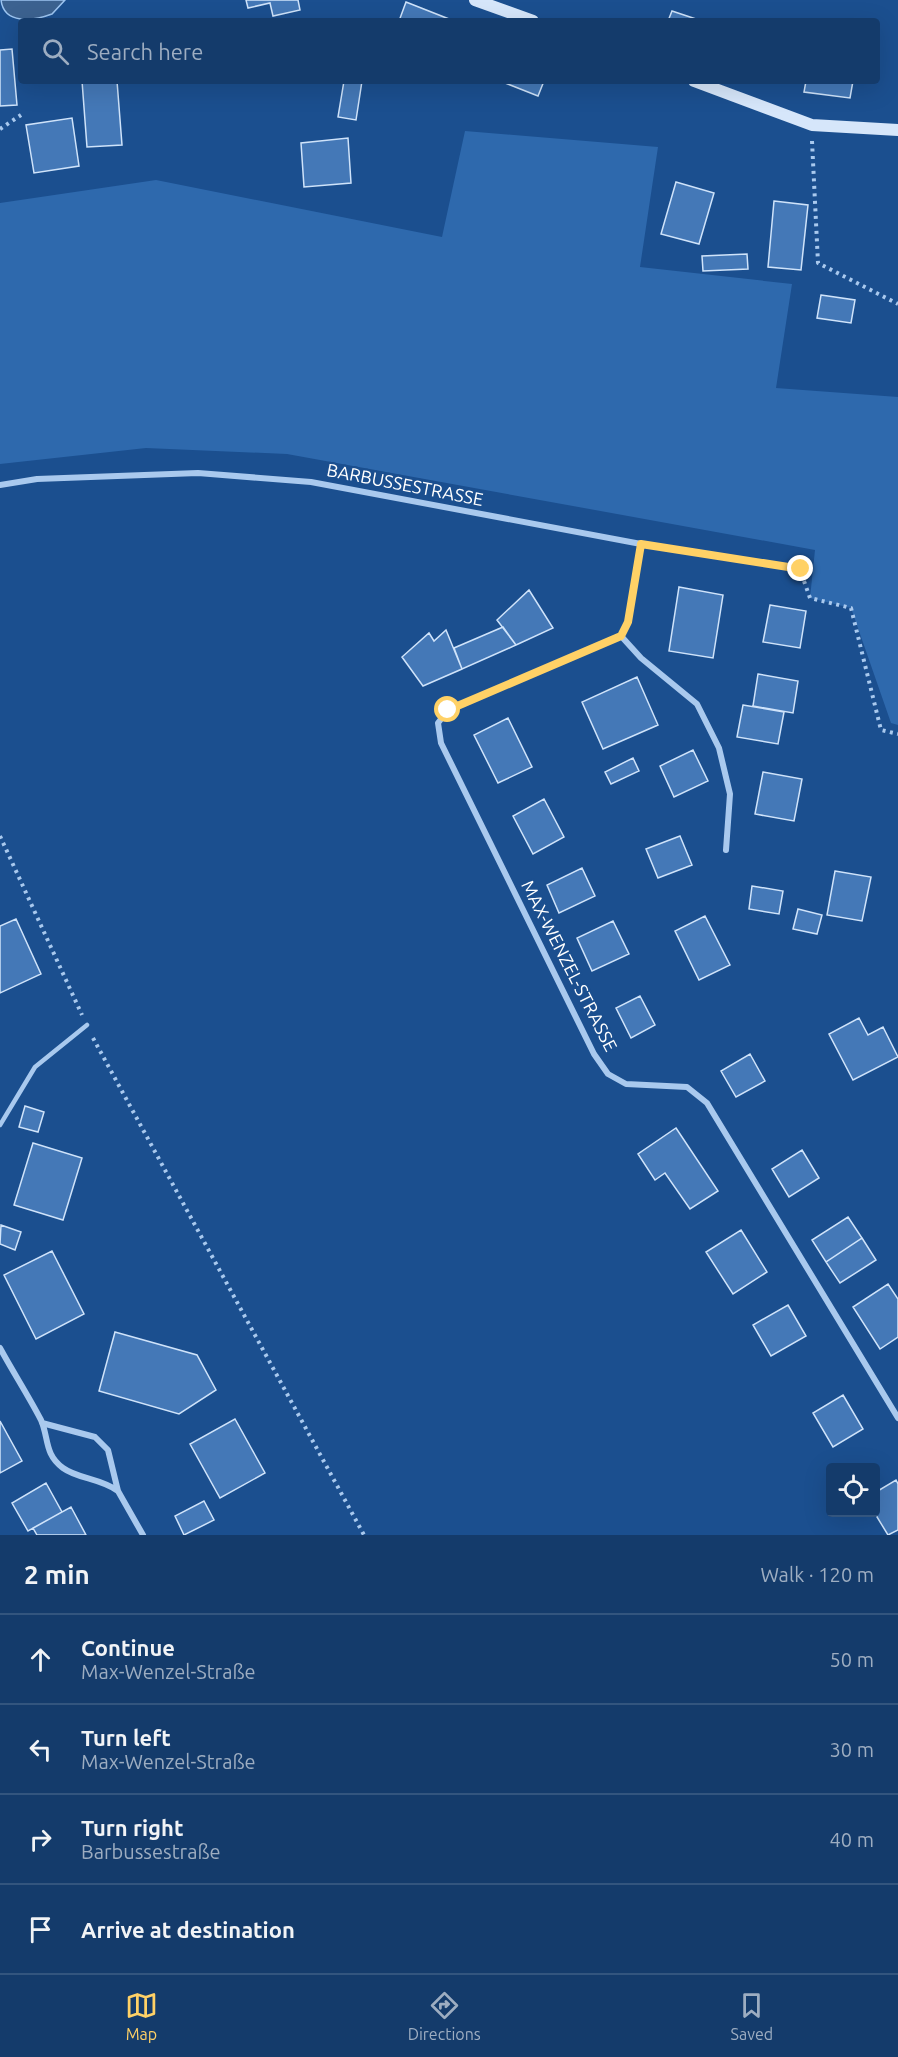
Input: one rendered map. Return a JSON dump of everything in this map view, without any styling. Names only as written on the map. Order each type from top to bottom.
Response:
[{"type":"street","points":[[475,0],[525,18]]},
{"type":"street","points":[[702,84],[812,125],[898,130]]},
{"type":"street","name":"BARBUSSESTRASSE","points":[[0,485],[37,480],[198,472],[300,481],[641,544],[801,569]]},
{"type":"street","points":[[641,544],[628,622],[621,636],[641,658],[697,704],[719,748],[730,794],[726,850]]},
{"type":"street","name":"MAX-WENZEL-STRASSE","points":[[621,636],[448,710],[438,723],[441,743],[594,1054],[608,1074],[626,1084],[687,1087],[706,1103],[898,1418]]},
{"type":"street","points":[[0,1348],[42,1423],[45,1442],[55,1461],[66,1470],[105,1482],[118,1491]]},
{"type":"street","points":[[42,1423],[94,1437],[108,1450],[118,1491],[142,1535]]},
{"type":"lane","points":[[0,1125],[35,1067],[87,1025]]},
{"type":"path","points":[[0,129],[21,116]]},
{"type":"path","points":[[812,125],[818,263],[898,304]]},
{"type":"path","points":[[801,569],[810,598],[851,608],[881,730],[898,734]]},
{"type":"path","points":[[0,836],[87,1025],[364,1535]]},
{"type":"shaded area","points":[[1,0],[65,0],[52,14],[36,18],[13,17],[3,8]]},
{"type":"shaded area","points":[[465,131],[658,147],[640,267],[792,284],[776,388],[898,397],[898,725],[891,723],[851,608],[810,598],[815,550],[287,454],[146,448],[0,464],[0,203],[156,180],[442,237]]},
{"type":"building","points":[[246,0],[298,0],[300,10],[273,16],[270,3],[248,8]]},
{"type":"building","points":[[406,2],[446,18],[400,18]]},
{"type":"building","points":[[672,11],[693,18],[669,18]]},
{"type":"building","points":[[12,49],[17,105],[0,106],[0,50]]},
{"type":"building","points":[[82,84],[117,84],[122,145],[87,147]]},
{"type":"building","points":[[344,84],[362,84],[356,120],[338,117]]},
{"type":"building","points":[[508,84],[543,84],[538,96]]},
{"type":"building","points":[[805,84],[852,84],[850,98],[804,92]]},
{"type":"building","points":[[72,118],[79,166],[34,173],[26,125]]},
{"type":"building","points":[[348,138],[351,183],[304,187],[301,143]]},
{"type":"building","points":[[676,182],[714,193],[699,244],[661,234]]},
{"type":"building","points":[[774,201],[808,205],[801,270],[768,267]]},
{"type":"building","points":[[747,254],[748,269],[703,271],[702,256]]},
{"type":"building","points":[[821,295],[855,300],[851,323],[817,318]]},
{"type":"building","points":[[679,587],[723,595],[713,658],[669,651]]},
{"type":"building","points":[[529,590],[553,628],[516,645],[497,620]]},
{"type":"building","points":[[770,605],[806,611],[800,648],[763,642]]},
{"type":"building","points":[[503,627],[516,645],[462,669],[454,648]]},
{"type":"building","points":[[446,630],[462,669],[423,686],[402,657],[429,633],[434,641]]},
{"type":"building","points":[[758,674],[798,681],[793,713],[753,706]]},
{"type":"building","points":[[637,677],[658,725],[603,749],[582,702]]},
{"type":"building","points":[[743,705],[784,712],[778,744],[737,737]]},
{"type":"building","points":[[508,718],[532,767],[498,783],[474,735]]},
{"type":"building","points":[[693,750],[708,781],[674,797],[660,766]]},
{"type":"building","points":[[633,758],[639,771],[611,784],[605,772]]},
{"type":"building","points":[[763,772],[802,779],[794,821],[755,814]]},
{"type":"building","points":[[544,799],[564,837],[533,854],[513,816]]},
{"type":"building","points":[[680,836],[692,865],[658,878],[646,849]]},
{"type":"building","points":[[582,868],[595,896],[559,913],[547,885]]},
{"type":"building","points":[[835,871],[871,877],[862,921],[827,915]]},
{"type":"building","points":[[752,886],[783,891],[779,914],[749,909]]},
{"type":"building","points":[[798,909],[822,915],[817,934],[793,929]]},
{"type":"building","points":[[705,916],[730,965],[699,980],[675,931]]},
{"type":"building","points":[[16,919],[41,974],[0,993],[0,926]]},
{"type":"building","points":[[613,921],[629,954],[592,971],[577,938]]},
{"type":"building","points":[[640,996],[655,1025],[631,1038],[616,1008]]},
{"type":"building","points":[[859,1018],[868,1035],[883,1027],[898,1057],[853,1080],[829,1034]]},
{"type":"building","points":[[750,1054],[765,1081],[736,1097],[721,1071]]},
{"type":"building","points":[[25,1106],[44,1112],[38,1132],[19,1127]]},
{"type":"building","points":[[676,1128],[718,1191],[690,1209],[665,1173],[655,1180],[638,1154]]},
{"type":"building","points":[[33,1143],[82,1158],[63,1220],[14,1205]]},
{"type":"building","points":[[802,1150],[819,1178],[789,1197],[772,1169]]},
{"type":"building","points":[[848,1217],[862,1238],[826,1262],[812,1240]]},
{"type":"building","points":[[1,1225],[21,1232],[15,1250],[0,1244]]},
{"type":"building","points":[[741,1230],[767,1272],[733,1294],[706,1252]]},
{"type":"building","points":[[862,1238],[876,1260],[840,1283],[826,1262]]},
{"type":"building","points":[[52,1251],[84,1314],[36,1339],[4,1275]]},
{"type":"building","points":[[888,1284],[898,1299],[898,1337],[880,1349],[853,1307]]},
{"type":"building","points":[[788,1305],[806,1336],[771,1356],[753,1325]]},
{"type":"building","points":[[115,1332],[197,1355],[216,1390],[179,1414],[99,1391]]},
{"type":"building","points":[[843,1395],[863,1429],[833,1447],[813,1413]]},
{"type":"building","points":[[235,1419],[265,1473],[220,1498],[190,1444]]},
{"type":"building","points":[[0,1421],[22,1461],[0,1473]]},
{"type":"building","points":[[896,1480],[898,1484],[898,1530],[888,1535],[877,1517],[880,1517],[880,1490]]},
{"type":"building","points":[[46,1483],[62,1512],[28,1531],[12,1503]]},
{"type":"building","points":[[204,1501],[214,1520],[184,1535],[175,1516]]},
{"type":"building","points":[[71,1507],[86,1535],[37,1535],[33,1528]]},
{"type":"route","points":[[448,710],[608,644],[621,636],[628,622],[641,544],[801,569]]}]
